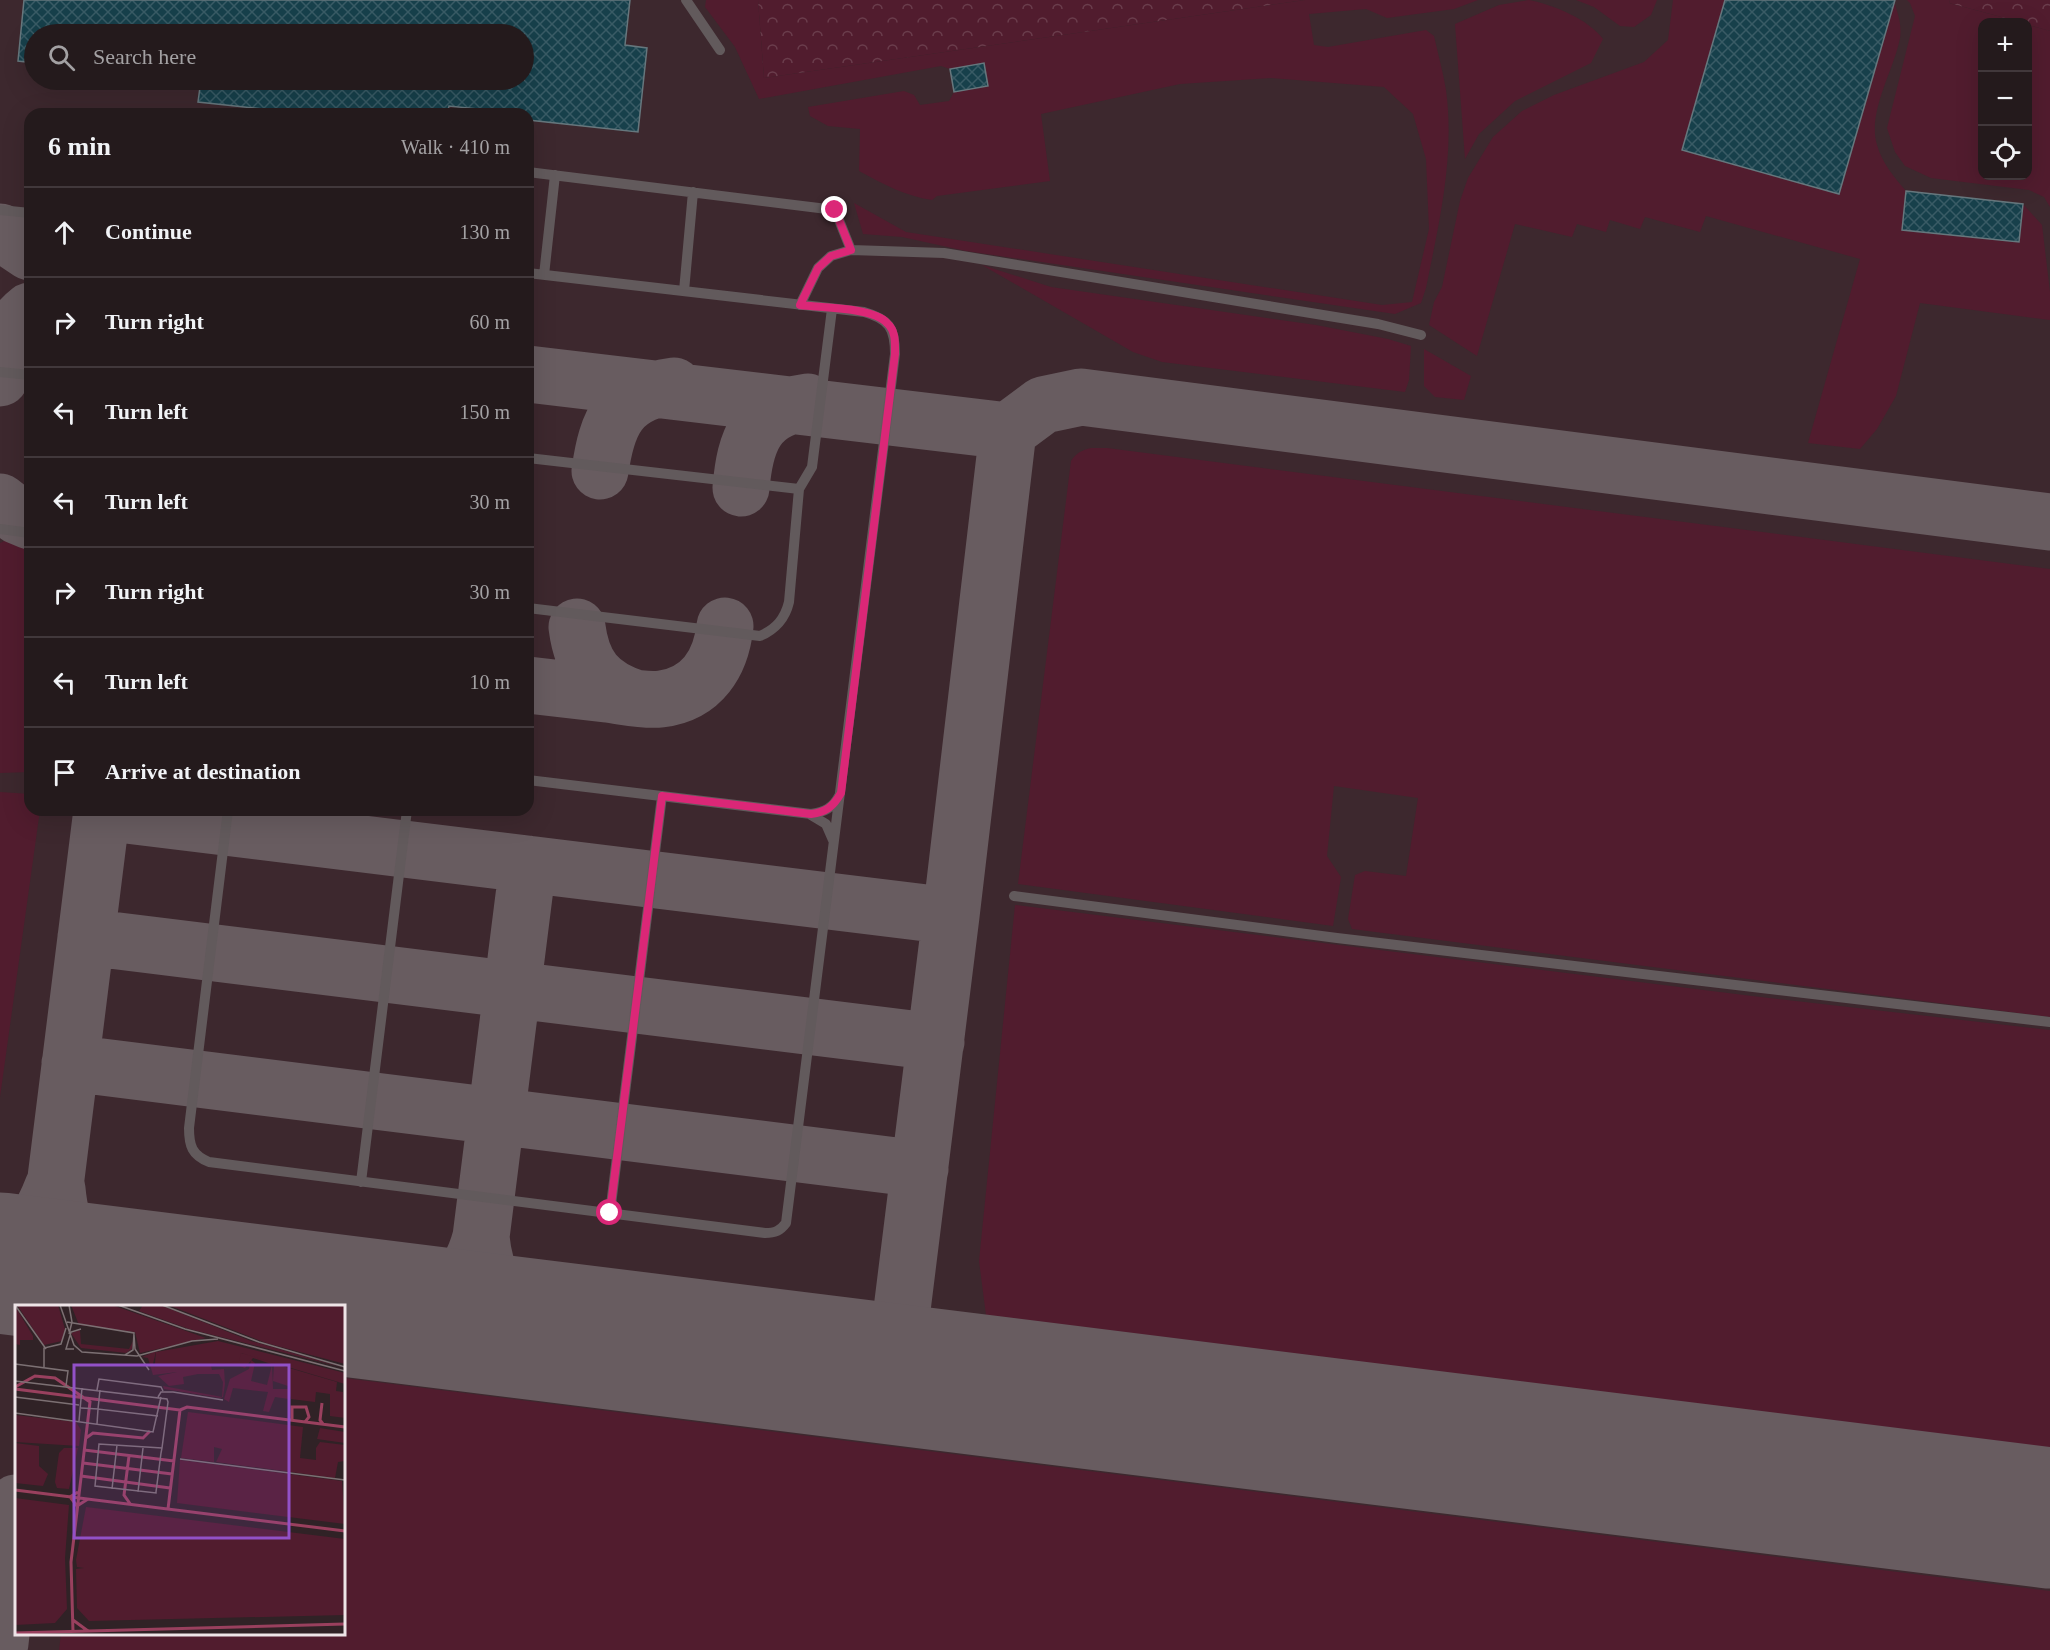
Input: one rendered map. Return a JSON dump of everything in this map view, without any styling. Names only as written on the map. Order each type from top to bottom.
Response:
[{"type":"lane","points":[[686,0],[720,50]]},
{"type":"lane","points":[[534,172],[835,210],[851,250]]},
{"type":"lane","points":[[544,275],[555,175]]},
{"type":"lane","points":[[684,291],[693,192]]},
{"type":"lane","points":[[0,210],[24,212]]},
{"type":"lane","points":[[800,305],[818,268],[831,256],[851,250],[945,253],[1378,324],[1421,335]]},
{"type":"lane","points":[[227,816],[189,1128],[192,1148],[199,1158],[209,1162],[765,1233],[780,1230],[786,1223],[895,354],[895,336],[888,323],[864,312],[534,274]]},
{"type":"lane","points":[[534,609],[760,636],[771,631],[787,613],[799,489],[812,467],[832,309]]},
{"type":"lane","points":[[0,372],[24,374]]},
{"type":"lane","points":[[534,459],[799,489]]},
{"type":"lane","points":[[0,529],[24,532]]},
{"type":"lane","points":[[534,781],[811,814],[827,810],[841,793]]},
{"type":"lane","points":[[610,1213],[662,796]]},
{"type":"lane","points":[[811,814],[826,824],[834,842]]},
{"type":"lane","points":[[362,1182],[406,816]]},
{"type":"lane","points":[[1014,896],[1348,939],[2050,1022]]},
{"type":"shaded area","points":[[0,0],[758,0],[764,78],[1305,0],[1950,0],[1949,3],[2005,18],[1978,18],[1978,180],[2032,180],[2032,26],[2050,31],[2050,1650],[0,1650]]},
{"type":"green space","points":[[706,0],[758,0],[764,78],[1305,0],[1478,0],[1454,9],[1387,18],[1366,9],[1309,14],[1314,45],[1328,47],[1426,30],[1434,36],[1446,90],[1447,165],[1440,214],[1421,303],[1395,314],[966,251],[902,237],[863,234],[854,203],[906,232],[1382,305],[1412,302],[1429,229],[1426,159],[1413,114],[1384,87],[1271,78],[1180,84],[1041,114],[1050,181],[937,196],[932,200],[903,192],[859,171],[860,129],[828,126],[810,116],[808,107],[904,91],[914,95],[920,105],[949,101],[954,92],[987,86],[984,64],[950,69],[941,66],[759,99],[735,47],[705,7]]},
{"type":"green space","points":[[758,0],[1305,0],[764,78]]},
{"type":"green space","points":[[1529,0],[1549,5],[1580,19],[1603,39],[1591,63],[1515,101],[1479,134],[1465,159],[1455,24],[1499,5]]},
{"type":"green space","points":[[1576,0],[1657,0],[1651,15],[1634,27],[1620,26],[1594,7]]},
{"type":"green space","points":[[1673,0],[1725,0],[1683,150],[1839,194],[1894,1],[1900,24],[1900,38],[1878,105],[1875,132],[1882,158],[1906,191],[1902,230],[2019,242],[2023,204],[2042,225],[2050,292],[2050,320],[1920,303],[1896,396],[1877,429],[1860,449],[1808,443],[1860,259],[1706,216],[1700,232],[1645,217],[1640,229],[1610,220],[1606,232],[1577,224],[1572,237],[1515,224],[1477,356],[1429,325],[1434,302],[1442,287],[1460,201],[1468,178],[1493,137],[1522,111],[1554,95],[1644,62],[1668,40]]},
{"type":"green space","points":[[1907,0],[1950,0],[1949,3],[2005,18],[1978,18],[1978,180],[2032,180],[2032,26],[2050,31],[2050,207],[2044,197],[2029,190],[1931,178],[1905,166],[1895,152],[1887,128],[1915,16]]},
{"type":"green space","points":[[1950,0],[2050,0],[2050,31],[2032,26],[2032,18],[2005,18],[1949,3]]},
{"type":"green space","points":[[982,265],[1051,287],[1316,325],[1388,339],[1411,346],[1409,380],[1405,392],[1162,362],[1133,352]]},
{"type":"green space","points":[[1424,349],[1471,376],[1464,400],[1435,397],[1424,386]]},
{"type":"green space","points":[[1091,448],[1107,448],[2050,569],[2050,1017],[1352,929],[1348,919],[1355,875],[1365,871],[1406,876],[1418,798],[1334,786],[1327,856],[1341,877],[1333,926],[1018,884],[1071,461],[1080,452]]},
{"type":"green space","points":[[11,538],[24,542],[24,772],[0,773],[0,543]]},
{"type":"green space","points":[[0,792],[24,794],[24,816],[39,816],[0,1097]]},
{"type":"green space","points":[[1015,905],[1752,996],[2050,1030],[2050,1448],[986,1315],[979,1261]]},
{"type":"green space","points":[[345,1378],[2050,1591],[2050,1650],[59,1650],[61,1635],[345,1635]]},
{"type":"building","points":[[24,0],[630,0],[625,45],[647,48],[638,132],[534,121],[534,108],[449,106],[448,108],[254,108],[198,102],[200,90],[534,90],[534,24],[24,24],[24,62],[18,61]]},
{"type":"building","points":[[1725,0],[1895,0],[1839,194],[1682,150]]},
{"type":"building","points":[[984,63],[988,86],[954,92],[950,69]]},
{"type":"building","points":[[1906,191],[2023,204],[2019,242],[1902,230]]},
{"type":"taxiway","points":[[0,232],[24,248]]},
{"type":"taxiway","points":[[0,378],[11,333],[24,316]]},
{"type":"taxiway","points":[[534,375],[1008,431],[894,1374]]},
{"type":"taxiway","points":[[600,471],[607,438],[619,413],[640,395],[674,386]]},
{"type":"taxiway","points":[[1008,431],[1043,405],[1081,397],[2050,522]]},
{"type":"taxiway","points":[[741,488],[746,456],[756,430],[776,412],[808,402]]},
{"type":"taxiway","points":[[0,502],[24,518]]},
{"type":"taxiway","points":[[534,686],[647,699],[675,696],[688,691],[707,674],[719,652],[725,626]]},
{"type":"taxiway","points":[[577,627],[583,653],[594,673],[611,687],[635,698]]},
{"type":"taxiway","points":[[40,1305],[101,816]]},
{"type":"taxiway","points":[[135,816],[951,916]]},
{"type":"taxiway","points":[[528,864],[481,1237],[488,1270],[500,1294],[520,1313],[547,1331]]},
{"type":"taxiway","points":[[86,937],[936,1042]]},
{"type":"taxiway","points":[[70,1063],[920,1169]]},
{"type":"taxiway","points":[[0,1250],[27,1233],[45,1206],[53,1187]]},
{"type":"taxiway","points":[[57,1189],[64,1224],[77,1249],[100,1266],[133,1280]]},
{"type":"taxiway","points":[[380,1310],[417,1305],[445,1293],[467,1272],[481,1237]]},
{"type":"taxiway","points":[[0,1643],[15,1512]]},
{"type":"runway","points":[[0,1263],[338,1305]]},
{"type":"runway","points":[[345,1306],[2050,1518]]},
{"type":"route","points":[[610,1213],[662,796],[811,814],[827,810],[841,793],[895,354],[895,336],[888,323],[877,316],[864,312],[800,305],[818,268],[831,256],[851,250],[835,210]]}]
